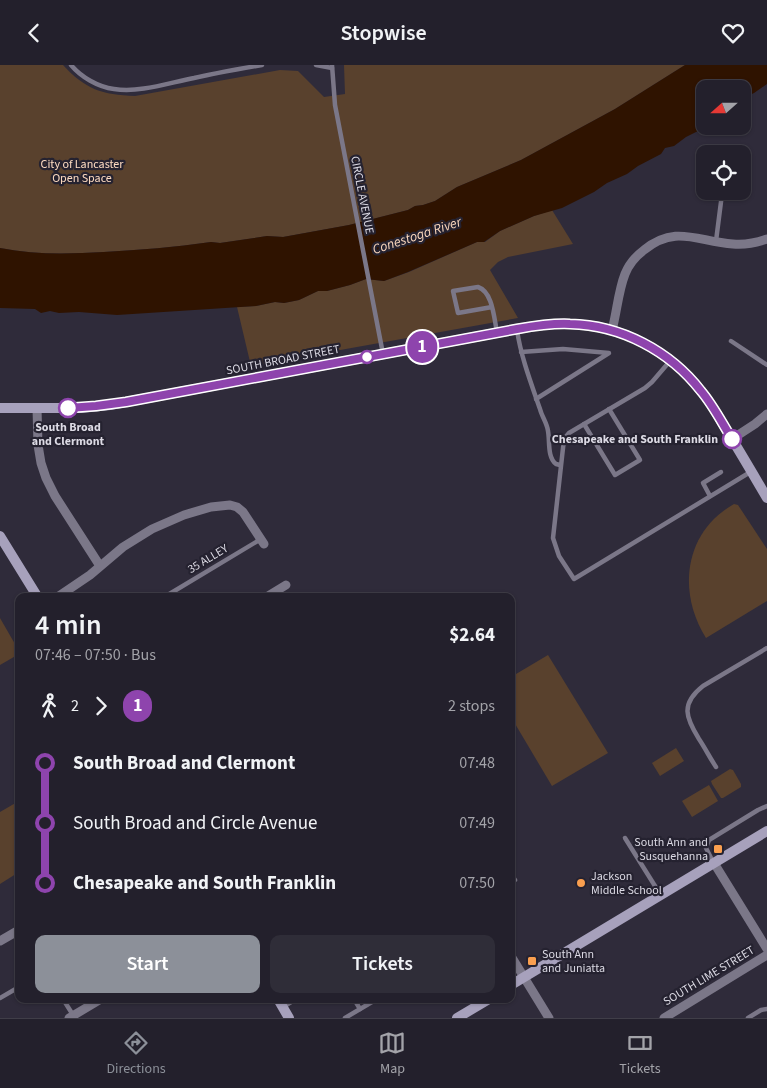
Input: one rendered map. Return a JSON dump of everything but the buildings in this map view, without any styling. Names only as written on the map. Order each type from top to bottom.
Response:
[{"type":"main road","name":"SOUTH BROAD STREET","points":[[0,407],[82,408],[126,402],[517,329],[551,324],[587,325],[612,330],[636,339],[671,360],[693,381],[702,391],[752,471],[763,482],[767,498]]},
{"type":"main road","points":[[0,536],[34,593]]},
{"type":"main road","points":[[515,983],[767,831]]},
{"type":"main road","points":[[280,1003],[289,1018]]},
{"type":"main road","points":[[457,1018],[482,1003]]},
{"type":"street","points":[[612,330],[621,284],[626,271],[634,259],[649,245],[677,235],[734,244],[751,244],[767,239]]},
{"type":"street","points":[[37,408],[38,445],[46,478],[55,496],[100,566]]},
{"type":"street","points":[[732,439],[767,414]]},
{"type":"street","points":[[63,593],[90,575],[138,537],[167,521],[184,515],[230,505],[243,512],[262,541]]},
{"type":"street","points":[[273,593],[286,585]]},
{"type":"street","points":[[714,863],[767,949]]},
{"type":"street","points":[[0,941],[15,932]]},
{"type":"street","name":"SOUTH LIME STREET","points":[[664,1018],[767,955]]},
{"type":"street","points":[[515,962],[549,1018]]},
{"type":"street","points":[[71,1017],[94,1003]]},
{"type":"lane","points":[[71,65],[85,77],[102,86],[126,90],[157,86],[261,65]]},
{"type":"lane","name":"CIRCLE AVENUE","points":[[316,65],[332,67],[335,105],[384,354]]},
{"type":"lane","points":[[716,241],[721,200]]},
{"type":"lane","points":[[492,307],[458,313],[453,291],[482,288],[486,292],[492,307],[497,333]]},
{"type":"lane","points":[[517,329],[521,352],[547,426],[551,459],[560,465]]},
{"type":"lane","points":[[731,341],[767,365]]},
{"type":"lane","points":[[521,352],[562,349],[609,353],[536,399]]},
{"type":"lane","points":[[671,360],[652,382],[569,433],[564,439],[553,538],[559,556],[574,579],[752,471]]},
{"type":"lane","points":[[584,424],[615,475],[640,460],[609,409]]},
{"type":"lane","points":[[710,496],[703,483],[721,472]]},
{"type":"lane","name":"35 ALLEY","points":[[171,593],[262,541]]},
{"type":"lane","points":[[716,767],[688,719],[687,711],[691,698],[702,686],[767,648]]},
{"type":"lane","points":[[714,863],[706,848],[709,840],[767,806]]},
{"type":"lane","points":[[625,838],[661,895]]},
{"type":"lane","points":[[0,998],[15,989]]},
{"type":"lane","points":[[65,1003],[71,1017]]},
{"type":"lane","points":[[356,1003],[360,1009]]},
{"type":"lane","points":[[345,1018],[370,1003]]},
{"type":"lane","points":[[748,1018],[761,1010],[767,1009]]},
{"type":"green space","name":"City of Lancaster Open Space","points":[[0,65],[63,65],[79,80],[95,89],[113,94],[135,96],[280,70],[298,71],[324,97],[345,94],[344,65],[685,65],[615,109],[521,160],[457,187],[435,201],[415,206],[408,210],[349,225],[283,237],[267,236],[220,243],[211,242],[104,252],[39,253],[0,248]]},
{"type":"green space","points":[[552,210],[573,244],[508,257],[498,262],[490,270],[518,318],[251,366],[237,307],[299,300],[318,291],[327,291],[366,279],[384,281],[477,242],[485,242],[500,231]]},
{"type":"green space","points":[[734,504],[738,505],[767,549],[767,601],[706,638],[691,602],[690,564],[704,530],[717,516]]},
{"type":"green space","points":[[0,618],[15,644],[15,656],[0,665]]},
{"type":"green space","points":[[548,655],[608,753],[552,786],[515,724],[515,675]]},
{"type":"green space","points":[[676,748],[684,761],[660,776],[652,763]]},
{"type":"green space","points":[[730,769],[733,770],[741,787],[721,798],[711,781]]},
{"type":"green space","points":[[709,785],[718,801],[692,817],[682,801]]},
{"type":"green space","points":[[15,803],[15,875],[0,884],[0,812]]},
{"type":"water","name":"Conestoga River","points":[[685,65],[767,65],[767,84],[751,94],[751,80],[696,80],[696,132],[674,146],[665,148],[661,154],[627,174],[562,208],[534,216],[500,231],[484,242],[477,242],[384,281],[366,279],[327,291],[318,291],[299,300],[256,306],[117,315],[50,311],[41,313],[35,309],[0,308],[0,248],[39,253],[144,249],[211,242],[220,243],[267,236],[283,237],[349,225],[435,201],[457,187],[521,160],[615,109]]},
{"type":"bus line","name":"1","points":[[68,408],[126,402],[517,329],[551,324],[570,324],[587,325],[624,334],[647,345],[671,360],[702,391],[732,439]]},
{"type":"place","name":"South Broad and Clermont","points":[[68,408]]},
{"type":"place","name":"Chesapeake and South Franklin","points":[[732,439]]},
{"type":"place","name":"South Ann and Susquehanna","points":[[718,849]]},
{"type":"place","name":"Jackson Middle School","points":[[581,883]]},
{"type":"place","name":"South Ann and Juniatta","points":[[532,961]]}]
